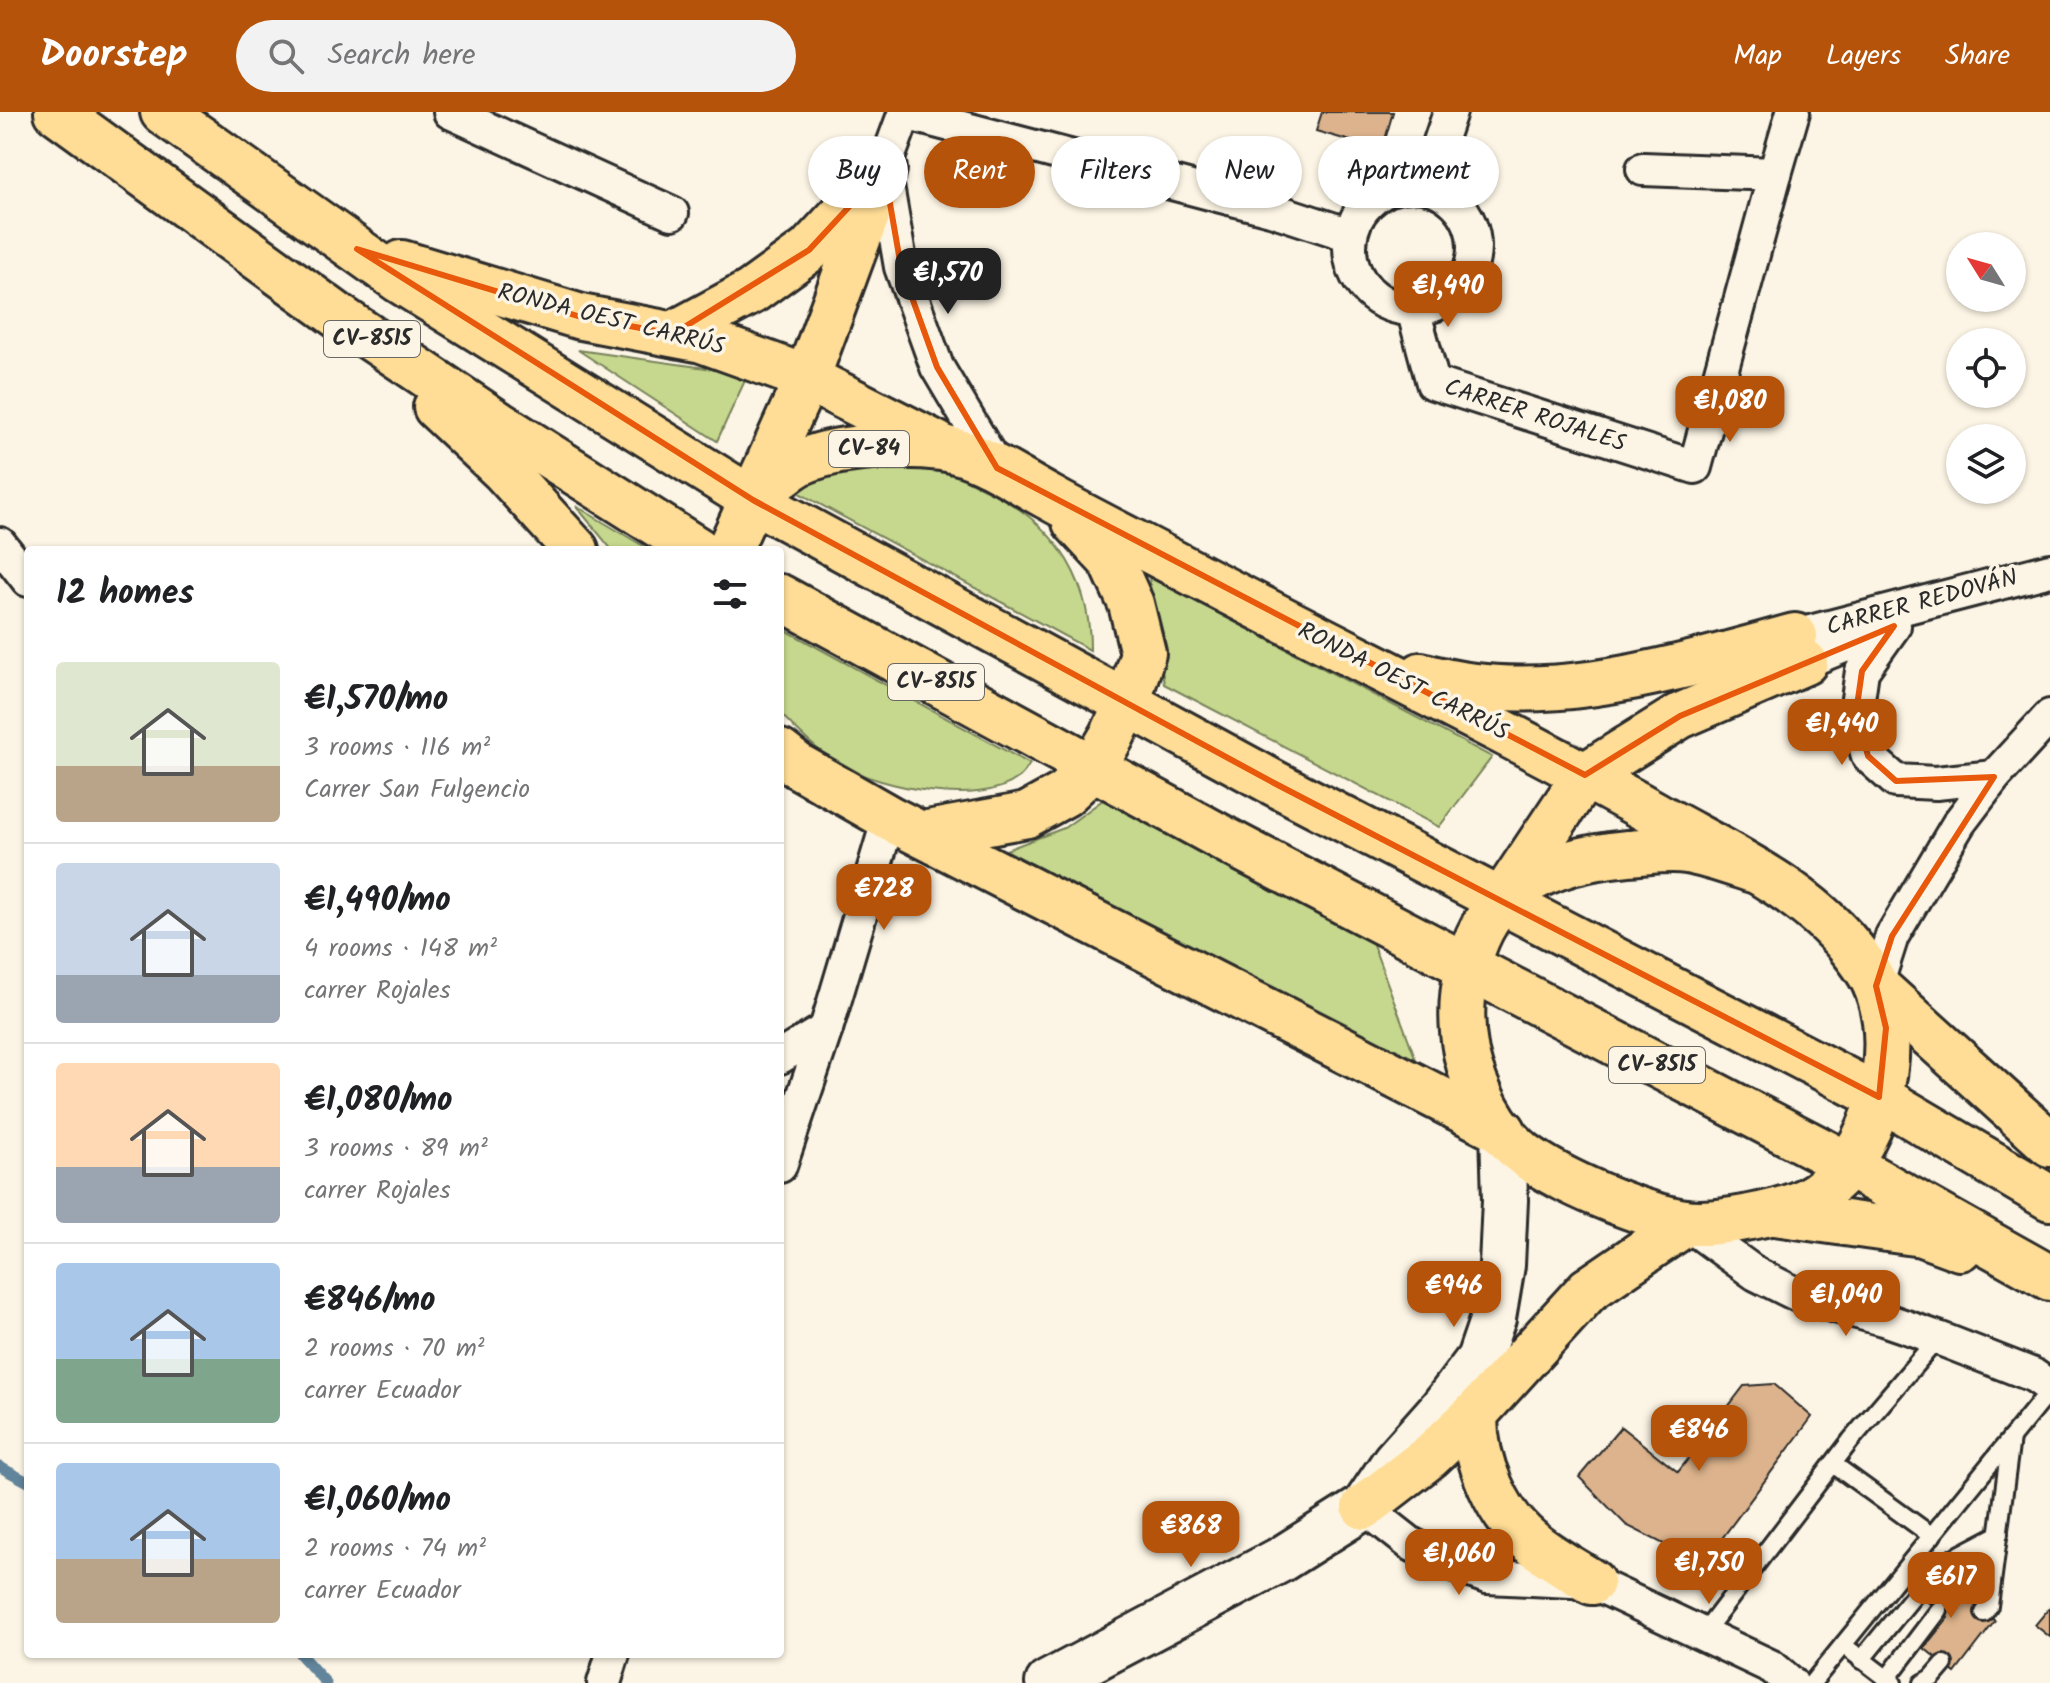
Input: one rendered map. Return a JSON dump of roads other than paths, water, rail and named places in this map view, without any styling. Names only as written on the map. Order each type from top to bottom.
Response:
[{"type":"main road","name":"CV-8515","points":[[57,112],[341,318],[499,424],[692,546]]},
{"type":"main road","name":"RONDA OEST CARRÚS","points":[[163,112],[399,280],[753,500],[1127,704],[1879,1097],[2050,1198]]},
{"type":"main road","points":[[673,334],[751,292],[809,250],[848,208]]},
{"type":"main road","points":[[753,500],[807,378],[870,208]]},
{"type":"main road","name":"RONDA OEST CARRÚS","points":[[357,249],[581,317],[702,340],[807,378],[946,448],[997,468],[1047,497],[1585,775],[1756,871],[1819,915],[1852,949],[1876,986],[2050,1144]]},
{"type":"main road","points":[[341,318],[503,470],[572,546]]},
{"type":"main road","name":"RONDA OEST CARRÚS","points":[[731,546],[753,500],[805,460],[850,450],[946,448]]},
{"type":"main road","name":"RONDA OEST CARRÚS","points":[[906,826],[1027,815],[1065,794],[1093,768],[1127,704],[1143,653],[1131,604],[1112,562],[1047,497]]},
{"type":"main road","name":"RONDA OEST CARRÚS","points":[[784,599],[1093,768],[1847,1164],[2050,1281]]},
{"type":"main road","points":[[1339,649],[1448,683],[1510,690],[1603,682],[1800,649]]},
{"type":"main road","points":[[1501,900],[1585,775],[1680,716],[1800,649]]},
{"type":"main road","name":"RONDA OEST CARRÚS","points":[[784,755],[906,826],[1503,1131]]},
{"type":"main road","name":"RONDA OEST CARRÚS","points":[[1756,871],[1684,850],[1587,857],[1547,872],[1501,900],[1466,966],[1463,1035],[1468,1064],[1489,1113],[1523,1153],[1610,1199],[1686,1223],[1730,1221],[1775,1213],[1816,1195],[1847,1164],[1864,1139],[1879,1097],[1886,1067],[1886,1028],[1876,986]]},
{"type":"main road","name":"RONDA OEST CARRÚS","points":[[1775,1213],[1922,1234],[2050,1281]]},
{"type":"main road","points":[[1364,1507],[1430,1456],[1475,1414],[1588,1290],[1686,1223]]},
{"type":"main road","points":[[1475,1414],[1475,1435],[1484,1467],[1505,1515],[1533,1544],[1592,1582]]},
{"type":"street","points":[[450,112],[672,213]]},
{"type":"street","points":[[896,136],[905,112],[1271,209],[1350,235]]},
{"type":"street","points":[[1442,136],[1450,112]]},
{"type":"street","name":"CARRER ROJALES","points":[[1413,309],[1433,383],[1695,467],[1793,112]]},
{"type":"street","points":[[1643,169],[1775,174]]},
{"type":"street","points":[[891,208],[901,267],[937,367],[997,468]]},
{"type":"street","points":[[1364,208],[1357,216],[1350,235],[1349,255],[1355,273],[1366,290],[1383,303],[1403,310],[1425,308],[1444,300],[1461,286],[1471,267],[1474,245],[1470,224],[1460,208]]},
{"type":"street","points":[[0,544],[24,575]]},
{"type":"street","name":"CARRER REDOVÁN","points":[[1800,649],[1894,626],[2050,571]]},
{"type":"street","name":"CARRER REDOVÁN","points":[[1800,649],[2050,571]]},
{"type":"street","points":[[1894,626],[1862,671],[1856,713],[1868,756],[1896,781],[1936,783],[1994,777]]},
{"type":"street","points":[[1876,986],[1892,936],[1959,823],[1994,777],[2050,716]]},
{"type":"street","points":[[784,1154],[826,1029],[906,826]]},
{"type":"street","points":[[784,1055],[826,1029]]},
{"type":"street","points":[[1048,1683],[1280,1560],[1364,1507],[1395,1461],[1443,1407],[1479,1359],[1493,1318],[1502,1265],[1505,1200],[1503,1131]]},
{"type":"street","points":[[1686,1223],[1756,1274],[1802,1297],[1938,1338],[2033,1375],[2050,1389]]},
{"type":"street","points":[[1364,1507],[1411,1544],[1448,1563],[1487,1577],[1592,1582],[1772,1667],[1791,1683]]},
{"type":"street","points":[[604,1683],[612,1658]]},
{"type":"lane","points":[[1703,1634],[1833,1464],[1938,1338]]},
{"type":"lane","points":[[1812,1683],[2050,1389]]},
{"type":"lane","points":[[1984,1613],[1989,1606],[2011,1438]]},
{"type":"lane","points":[[1833,1464],[1932,1536]]},
{"type":"lane","points":[[1932,1572],[1999,1534]]},
{"type":"lane","points":[[1955,1590],[1999,1534]]},
{"type":"lane","points":[[1861,1660],[1916,1593]]},
{"type":"lane","points":[[1843,1645],[1890,1681],[1939,1610]]},
{"type":"lane","points":[[1923,1683],[1944,1664]]},
{"type":"waterway","points":[[0,1467],[24,1480]]},
{"type":"waterway","points":[[304,1658],[326,1683]]}]
